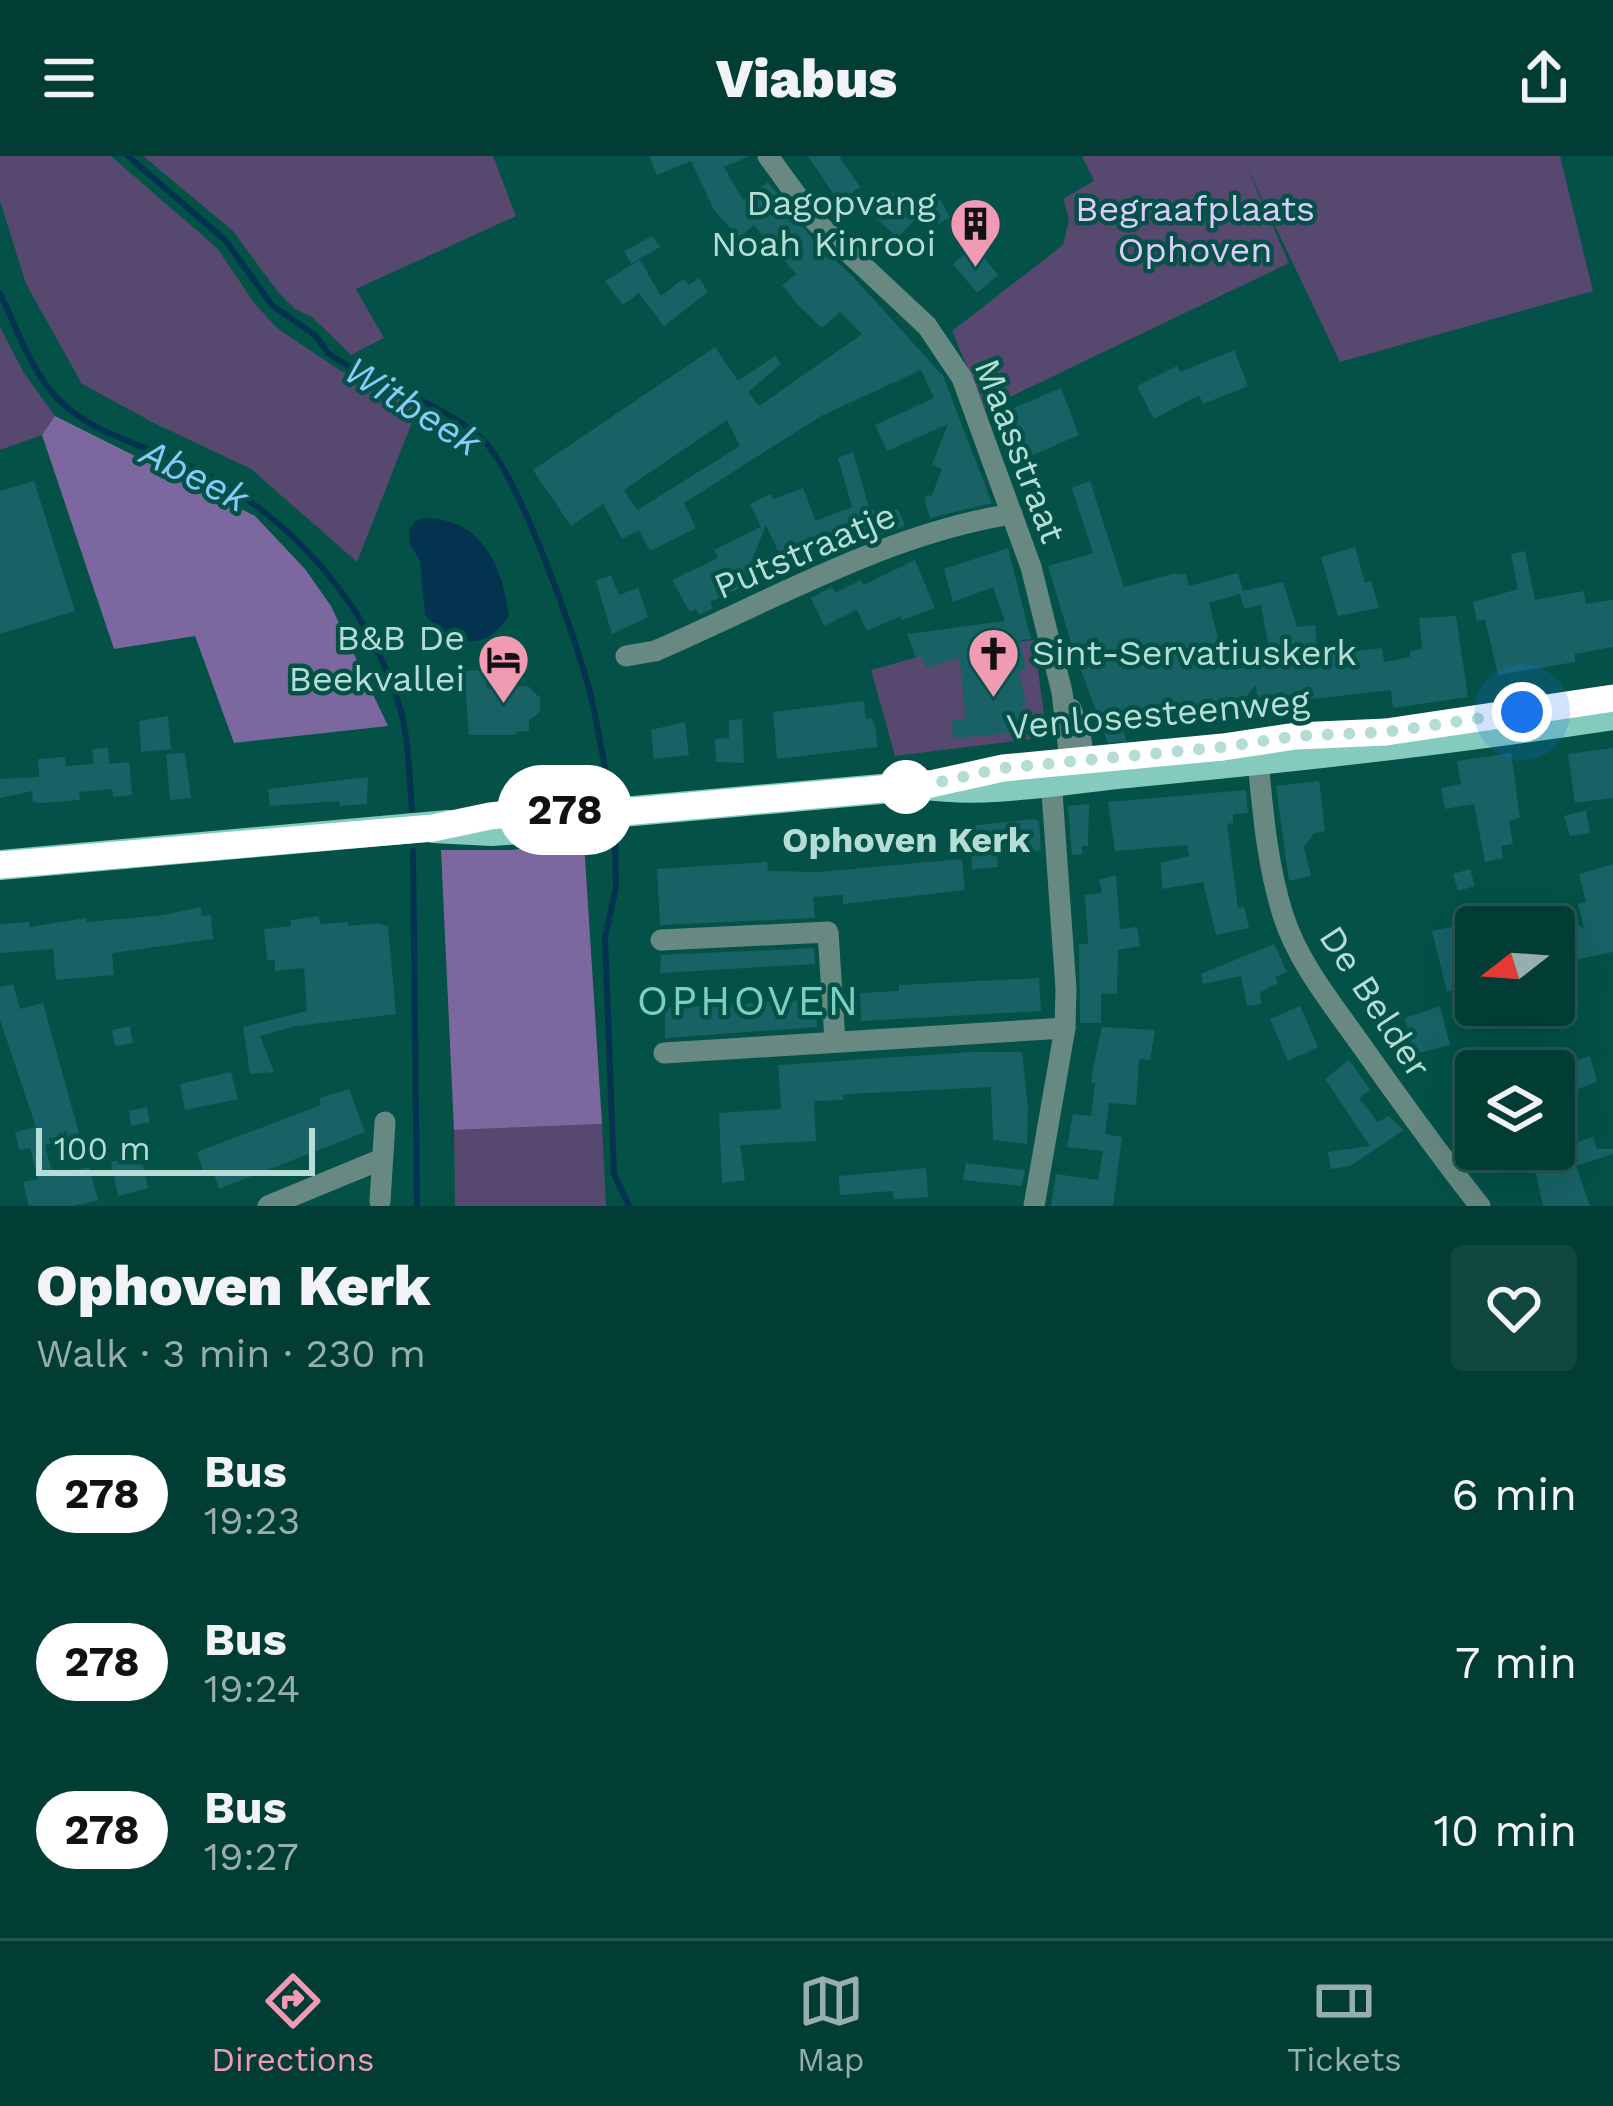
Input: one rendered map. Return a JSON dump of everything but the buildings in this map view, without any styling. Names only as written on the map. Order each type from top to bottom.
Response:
[{"type":"main road","name":"Venlosesteenweg","points":[[0,865],[433,828],[545,810],[611,813],[926,785],[948,788],[1067,769],[1257,751],[1613,698]]},
{"type":"main road","name":"Venlosesteenweg","points":[[1257,751],[1382,749],[1613,715]]},
{"type":"street","name":"Maasstraat","points":[[768,156],[815,221],[927,326],[962,378],[1012,514],[1062,692],[1082,740],[1067,769],[1065,1028],[1034,1206]]},
{"type":"street","name":"Putstraatje","points":[[626,656],[655,651],[856,559],[978,519],[1012,514]]},
{"type":"street","name":"De Belder","points":[[1257,751],[1265,832],[1282,913],[1294,944],[1428,1140],[1480,1206]]},
{"type":"street","points":[[662,940],[828,932],[835,1041]]},
{"type":"street","points":[[664,1053],[1065,1028]]},
{"type":"street","points":[[380,1201],[385,1122]]},
{"type":"street","points":[[281,1204],[382,1159]]},
{"type":"green space","points":[[0,156],[111,156],[217,248],[277,328],[341,371],[420,402],[357,562],[251,469],[82,384],[26,284],[0,201]]},
{"type":"green space","points":[[143,156],[493,156],[516,216],[356,289],[384,338],[351,355],[278,292],[233,231]]},
{"type":"green space","name":"Begraafplaats Ophoven","points":[[1082,156],[1560,156],[1593,291],[1340,362],[1245,163],[1289,263],[985,409],[952,331],[1063,245],[1069,219],[1063,199],[1094,181]]},
{"type":"green space","points":[[0,327],[24,373],[55,416],[42,435],[0,450]]},
{"type":"green space","points":[[1034,640],[1047,737],[895,756],[871,670],[939,651]]},
{"type":"green space","points":[[602,1124],[606,1206],[455,1206],[454,1130]]},
{"type":"shaded area","points":[[55,416],[255,516],[305,569],[331,606],[388,726],[234,743],[195,636],[114,649],[42,435]]},
{"type":"shaded area","points":[[584,842],[602,1124],[454,1130],[441,850],[511,850]]},
{"type":"water","points":[[427,518],[462,527],[486,548],[494,563],[509,615],[497,631],[483,639],[448,639],[425,615],[420,561],[410,544],[409,530],[416,520]]},
{"type":"waterway","name":"Witbeek","points":[[128,156],[225,240],[272,305],[316,336],[328,353],[444,412],[480,437],[495,455],[528,519],[573,638],[591,696],[610,795]]},
{"type":"waterway","name":"Abeek","points":[[0,293],[36,369],[65,406],[99,429],[196,469],[231,489],[264,512],[322,568],[369,634],[386,670],[403,720],[412,809]]},
{"type":"waterway","name":"Witbeek","points":[[615,834],[616,887],[605,938],[614,1174],[629,1206]]},
{"type":"waterway","name":"Abeek","points":[[413,851],[417,1206]]},
{"type":"bus line","name":"278","points":[[0,865],[433,828],[545,810],[611,813],[926,785],[1003,768],[1296,736],[1386,732],[1613,698]]},
{"type":"place","name":"Dagopvang Noah Kinrooi","points":[[975,270]]},
{"type":"place","name":"Sint-Servatiuskerk","points":[[993,699]]},
{"type":"place","name":"B&B De Beekvallei","points":[[504,705]]},
{"type":"place","name":"Ophoven Kerk","points":[[906,787]]},
{"type":"district","name":"OPHOVEN","points":[[749,1000]]},
{"type":"route","points":[[906,787],[892,788],[1003,768],[1296,736],[1386,732],[1522,712]]}]
